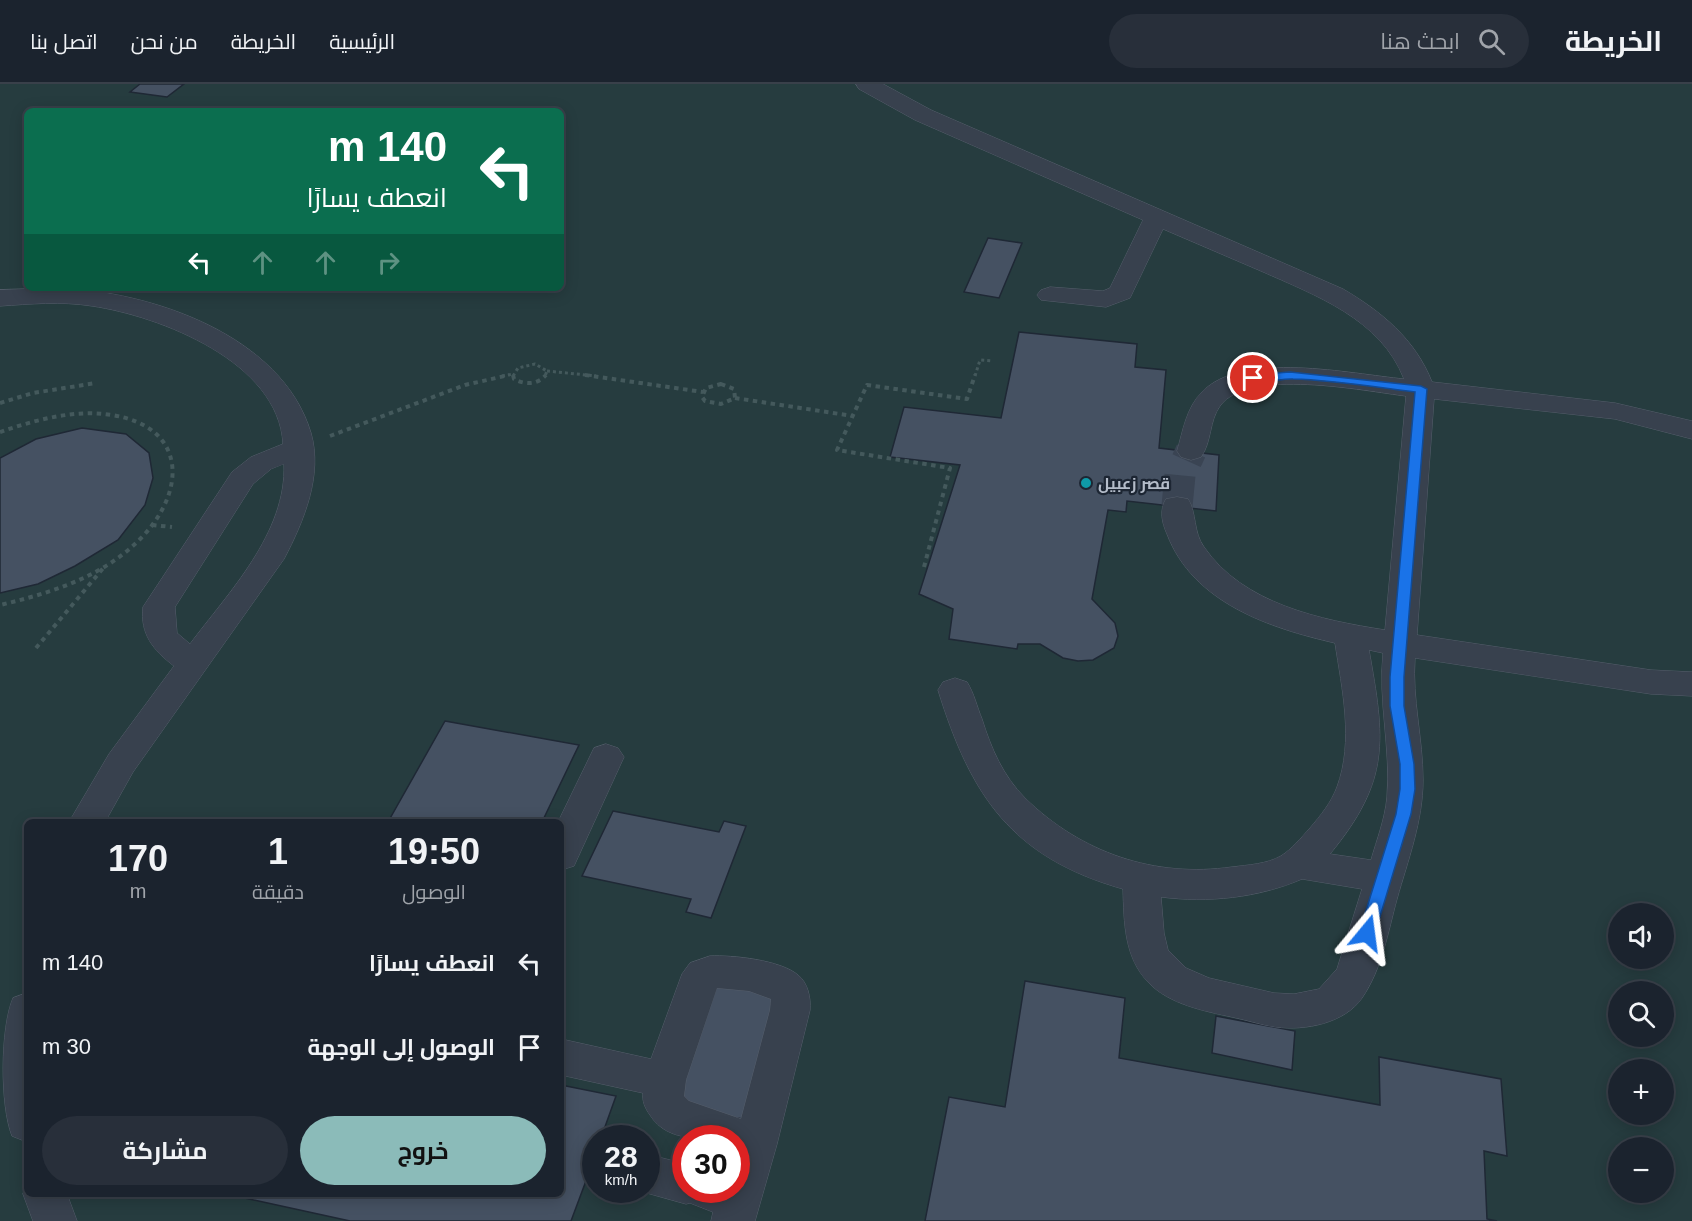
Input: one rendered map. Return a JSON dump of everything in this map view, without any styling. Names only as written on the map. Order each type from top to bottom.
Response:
[{"type":"street","points":[[867,84],[923,115],[1310,282],[1356,306],[1384,329],[1406,354],[1416,371],[1421,389],[1397,706],[1407,764],[1407,789],[1403,814],[1357,970],[1348,989],[1330,1003],[1307,1011],[1280,1011],[1203,993],[1184,986],[1166,975],[1153,960],[1147,944],[1141,881]]},
{"type":"street","points":[[1050,295],[1106,299],[1121,293],[1156,216]]},
{"type":"street","points":[[0,298],[57,296],[88,298],[143,309],[194,327],[236,352],[270,384],[284,404],[294,426],[299,448],[296,495],[278,544],[262,570],[121,763],[89,819]]},
{"type":"street","points":[[1191,452],[1203,410],[1228,384],[1241,380],[1290,375],[1615,411],[1692,430]]},
{"type":"street","points":[[194,663],[167,644],[159,633],[157,620],[159,607],[242,478],[261,463],[299,448]]},
{"type":"street","points":[[1177,507],[1179,528],[1200,563],[1235,594],[1281,616],[1350,635],[1400,644],[1651,682],[1692,684]]},
{"type":"street","points":[[955,690],[977,757],[992,783],[1012,807],[1039,830],[1069,851],[1103,868],[1141,881],[1183,886],[1225,885],[1263,877],[1298,864],[1335,824],[1350,798],[1360,771],[1363,743],[1362,715],[1350,635]]},
{"type":"street","points":[[564,849],[606,757]]},
{"type":"street","points":[[1298,864],[1383,877]]},
{"type":"street","points":[[750,1156],[756,1144],[790,1010],[790,994],[786,988],[771,980],[724,972],[710,972],[704,975],[696,986],[665,1080],[663,1100],[674,1115],[756,1144]]},
{"type":"street","points":[[24,1050],[22,1076],[24,1095]]},
{"type":"street","points":[[564,1059],[665,1080]]},
{"type":"street","points":[[46,1197],[55,1221]]},
{"type":"path","points":[[924,567],[950,468],[837,450],[867,385],[967,399],[980,360],[993,361]]},
{"type":"path","points":[[299,448],[465,385],[513,374],[518,368],[535,364],[546,371],[703,392],[713,385],[722,384],[734,389],[735,398]]},
{"type":"path","points":[[513,374],[514,379],[520,383],[530,383],[545,377],[546,371]]},
{"type":"path","points":[[0,403],[33,393],[96,383]]},
{"type":"path","points":[[703,392],[702,397],[705,401],[712,404],[729,402],[735,398],[853,416]]},
{"type":"path","points":[[0,432],[46,418],[97,414],[136,422],[151,430],[162,439],[170,451],[174,464],[170,494],[163,509],[140,538],[108,563],[36,648]]},
{"type":"path","points":[[0,605],[42,594],[108,563]]},
{"type":"green space","points":[[0,84],[1692,84],[1692,1221],[0,1221]]},
{"type":"building","points":[[140,84],[184,84],[167,97],[130,92]]},
{"type":"building","points":[[988,238],[1022,243],[999,298],[964,292]]},
{"type":"building","name":"قصر زعبيل","points":[[1019,332],[1137,344],[1135,367],[1166,370],[1159,448],[1219,455],[1216,511],[1127,501],[1126,512],[1108,510],[1092,599],[1115,623],[1118,636],[1114,648],[1093,660],[1078,661],[1063,658],[1040,644],[1018,644],[1017,649],[949,639],[953,609],[919,594],[960,465],[890,457],[904,407],[1001,418]]},
{"type":"building","points":[[82,428],[126,434],[149,453],[153,478],[145,505],[118,540],[75,566],[38,584],[0,593],[0,458],[36,439]]},
{"type":"building","points":[[445,721],[579,745],[543,819],[390,819]]},
{"type":"building","points":[[613,811],[719,832],[724,821],[746,826],[711,918],[686,912],[691,899],[582,876]]},
{"type":"building","points":[[709,981],[789,993],[761,1122],[666,1106]]},
{"type":"building","points":[[1025,981],[1125,998],[1119,1058],[1380,1105],[1379,1057],[1501,1079],[1507,1156],[1484,1151],[1487,1219],[1497,1221],[925,1221],[949,1097],[1005,1107]]},
{"type":"building","points":[[1216,1016],[1295,1031],[1292,1070],[1212,1053]]},
{"type":"building","points":[[564,1086],[616,1096],[606,1125],[582,1125],[582,1192],[571,1221],[350,1221],[240,1197],[564,1197]]},
{"type":"tunnel","points":[[1177,506],[1180,475],[1191,451]]},
{"type":"place","name":"قصر زعبيل","points":[[1086,483]]},
{"type":"route","points":[[1253,378],[1290,375],[1421,389],[1397,677],[1397,706],[1407,764],[1407,789],[1403,814],[1367,933]]}]
